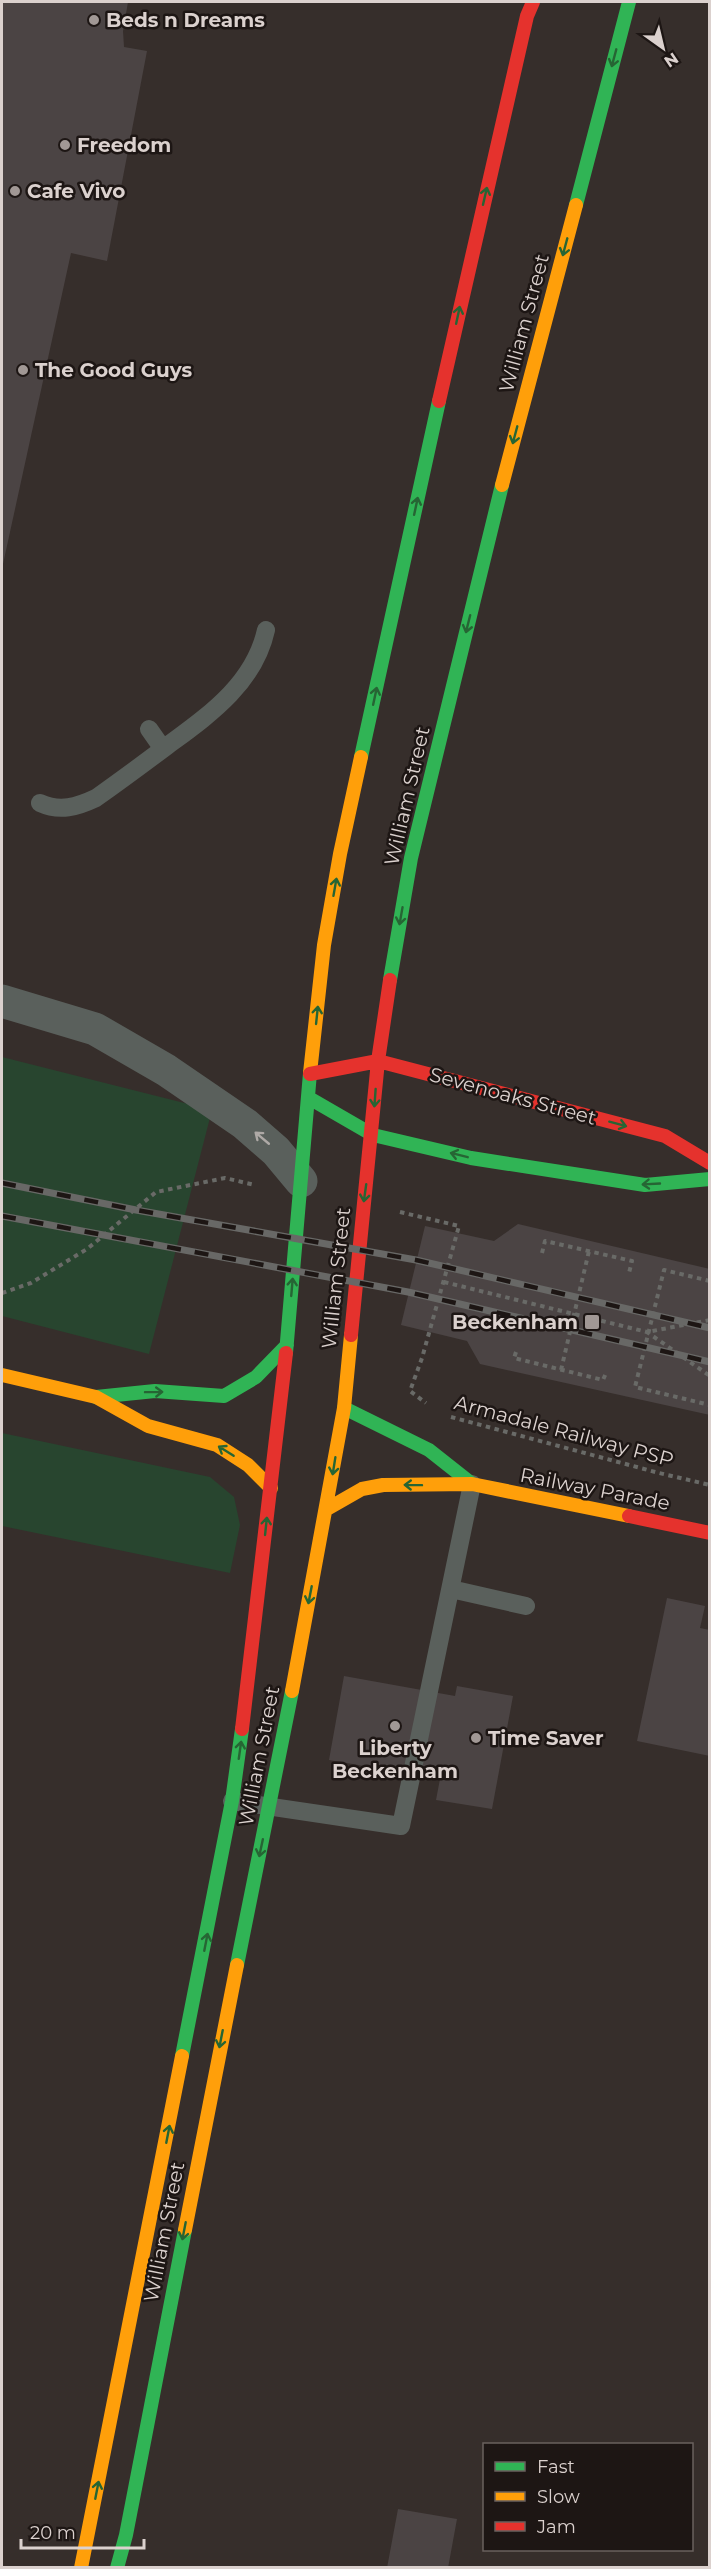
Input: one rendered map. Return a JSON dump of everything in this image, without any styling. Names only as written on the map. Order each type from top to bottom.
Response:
[{"type":"main road","name":"William Street","points":[[81,2568],[232,1801],[248,1688],[287,1345],[310,1074],[324,945],[340,854],[471,253],[527,16],[533,2]]},
{"type":"main road","name":"William Street","points":[[117,2568],[126,2535],[327,1509],[344,1408],[363,1205],[373,1135],[378,1061],[411,858],[492,525],[629,2]]},
{"type":"main road","name":"Sevenoaks Street","points":[[310,1074],[378,1061],[665,1136],[710,1163]]},
{"type":"main road","points":[[309,1098],[373,1135],[471,1158],[645,1185],[710,1179]]},
{"type":"main road","points":[[96,1397],[155,1391],[224,1396],[256,1377],[287,1345]]},
{"type":"main road","points":[[2,1375],[96,1397],[148,1426],[217,1445],[248,1465],[271,1488]]},
{"type":"main road","name":"Railway Parade","points":[[344,1408],[429,1450],[472,1484]]},
{"type":"main road","name":"Railway Parade","points":[[327,1509],[362,1489],[383,1485],[472,1484],[710,1533]]},
{"type":"street","points":[[2,1001],[95,1029],[166,1070],[244,1124],[276,1150],[301,1181]]},
{"type":"lane","points":[[40,803],[65,808],[80,806],[96,798],[217,710],[241,682],[262,650],[266,630]]},
{"type":"lane","points":[[149,729],[163,749]]},
{"type":"lane","points":[[232,1801],[401,1826],[472,1484]]},
{"type":"lane","points":[[451,1589],[526,1606]]},
{"type":"path","points":[[2,1293],[31,1283],[87,1249],[156,1192],[225,1178]]},
{"type":"path","name":"Armadale Railway PSP","points":[[432,1408],[410,1391],[422,1358],[459,1226]]},
{"type":"path","points":[[542,1253],[545,1241],[589,1251],[632,1261],[629,1273]]},
{"type":"path","points":[[561,1370],[589,1251]]},
{"type":"path","points":[[710,1281],[664,1270],[635,1388],[710,1406]]},
{"type":"path","points":[[444,1282],[647,1332],[710,1376]]},
{"type":"path","points":[[647,1332],[710,1320]]},
{"type":"path","points":[[516,1352],[514,1358],[603,1380],[606,1373]]},
{"type":"path","name":"Armadale Railway PSP","points":[[440,1413],[710,1485]]},
{"type":"green space","points":[[2,1057],[212,1110],[149,1354],[2,1316]]},
{"type":"green space","points":[[2,1433],[210,1477],[234,1497],[240,1525],[230,1573],[2,1526]]},
{"type":"building","name":"Freedom","points":[[2,2],[128,2],[123,31],[124,47],[147,51],[107,261],[71,253],[3,564]]},
{"type":"building","points":[[518,1224],[710,1269],[710,1415],[480,1364],[467,1341],[401,1325],[425,1226],[494,1241]]},
{"type":"building","points":[[667,1598],[705,1606],[700,1628],[710,1630],[710,1756],[637,1741]]},
{"type":"building","points":[[344,1676],[455,1696],[457,1686],[513,1696],[492,1809],[436,1800],[440,1779],[329,1760]]},
{"type":"building","points":[[398,2509],[457,2519],[448,2568],[387,2568]]},
{"type":"railway","points":[[2,1183],[136,1210],[416,1260],[710,1328]]},
{"type":"railway","points":[[2,1216],[408,1292],[710,1362]]},
{"type":"traffic: fast","points":[[576,205],[629,2]]},
{"type":"traffic: fast","points":[[361,757],[439,401]]},
{"type":"traffic: fast","points":[[390,980],[411,858],[502,485]]},
{"type":"traffic: fast","points":[[286,1353],[310,1073]]},
{"type":"traffic: fast","points":[[309,1098],[373,1135],[471,1158],[645,1185],[710,1179]]},
{"type":"traffic: fast","points":[[96,1397],[155,1391],[224,1396],[256,1377],[287,1345]]},
{"type":"traffic: fast","points":[[344,1408],[429,1450],[472,1484]]},
{"type":"traffic: fast","points":[[237,1965],[292,1691]]},
{"type":"traffic: fast","points":[[182,2056],[232,1801],[242,1729]]},
{"type":"traffic: fast","points":[[117,2568],[126,2535],[185,2230]]},
{"type":"traffic: slow","points":[[502,485],[576,205]]},
{"type":"traffic: slow","points":[[310,1073],[324,945],[340,854],[361,757]]},
{"type":"traffic: slow","points":[[292,1691],[344,1408],[351,1335]]},
{"type":"traffic: slow","points":[[2,1375],[96,1397],[148,1426],[217,1445],[248,1465],[271,1488]]},
{"type":"traffic: slow","points":[[327,1509],[362,1489],[383,1485],[472,1484],[629,1516]]},
{"type":"traffic: slow","points":[[185,2230],[237,1965]]},
{"type":"traffic: slow","points":[[81,2568],[182,2056]]},
{"type":"traffic: jam","points":[[439,401],[527,16],[533,2]]},
{"type":"traffic: jam","points":[[351,1335],[378,1061],[390,980]]},
{"type":"traffic: jam","points":[[310,1074],[378,1061],[665,1136],[710,1163]]},
{"type":"traffic: jam","points":[[242,1729],[286,1353]]},
{"type":"traffic: jam","points":[[629,1516],[710,1533]]},
{"type":"place","name":"Beds n Dreams","points":[[94,20]]},
{"type":"place","name":"Freedom","points":[[65,145]]},
{"type":"place","name":"Cafe Vivo","points":[[15,191]]},
{"type":"place","name":"The Good Guys","points":[[23,370]]},
{"type":"place","name":"Beckenham","points":[[592,1322]]},
{"type":"place","name":"Liberty Beckenham","points":[[395,1726]]},
{"type":"place","name":"Time Saver","points":[[476,1738]]}]
